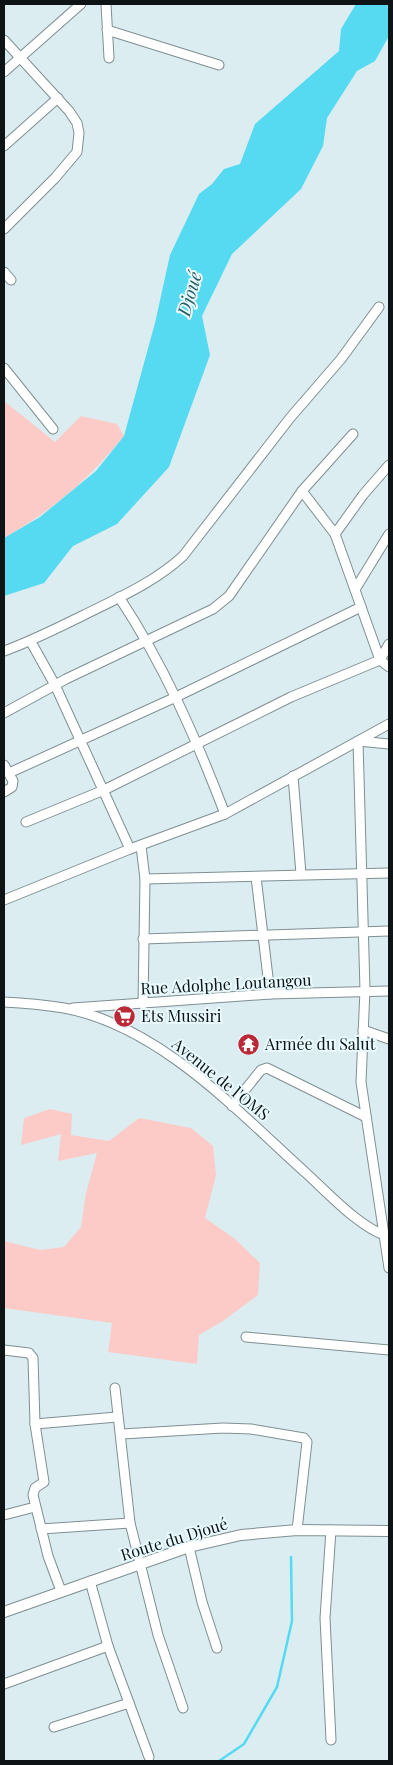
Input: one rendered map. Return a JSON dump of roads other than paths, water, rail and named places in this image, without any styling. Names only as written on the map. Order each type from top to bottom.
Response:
[{"type":"main road","name":"Route du Djoué","points":[[4,1612],[189,1547],[241,1535],[297,1530],[389,1531]]},
{"type":"street","points":[[4,72],[81,4]]},
{"type":"street","points":[[106,4],[109,58]]},
{"type":"street","points":[[108,30],[219,66]]},
{"type":"street","points":[[4,40],[58,98],[77,123],[79,133],[77,152],[55,178],[4,229]]},
{"type":"street","points":[[4,146],[58,98]]},
{"type":"street","points":[[4,272],[11,280]]},
{"type":"street","points":[[4,652],[31,642],[119,597],[168,569],[183,556],[290,418],[340,359],[379,307]]},
{"type":"street","points":[[4,368],[52,429]]},
{"type":"street","points":[[4,714],[55,685],[213,609],[229,596],[302,491],[353,434]]},
{"type":"street","points":[[334,534],[389,465]]},
{"type":"street","points":[[302,491],[334,534],[356,588],[380,660],[389,666]]},
{"type":"street","points":[[356,588],[389,534]]},
{"type":"street","points":[[119,597],[147,642],[176,697],[198,742],[226,814]]},
{"type":"street","points":[[4,792],[12,787],[13,781],[6,769],[80,740],[176,697],[361,607]]},
{"type":"street","points":[[31,642],[55,685],[130,849]]},
{"type":"street","points":[[26,822],[104,790],[291,697],[380,660],[389,644]]},
{"type":"street","points":[[4,900],[130,849],[226,814],[389,724]]},
{"type":"street","points":[[358,741],[389,744]]},
{"type":"street","points":[[358,741],[365,990],[361,1082],[386,1236],[389,1268]]},
{"type":"street","points":[[293,776],[301,874]]},
{"type":"street","points":[[141,846],[145,880],[143,1004]]},
{"type":"street","points":[[145,880],[301,874],[389,873]]},
{"type":"street","points":[[256,876],[270,994]]},
{"type":"street","points":[[143,939],[389,931]]},
{"type":"street","name":"Rue Adolphe Loutangou","points":[[65,1008],[270,994],[365,990],[389,991]]},
{"type":"street","name":"Avenue de l'OMS","points":[[4,1002],[65,1008],[124,1028],[156,1045],[232,1106],[324,1190],[359,1219],[386,1236]]},
{"type":"street","points":[[363,1030],[389,1039]]},
{"type":"street","points":[[232,1106],[261,1070],[267,1068],[366,1117]]},
{"type":"street","points":[[246,1337],[389,1350]]},
{"type":"street","points":[[4,1350],[32,1355],[35,1424],[44,1482],[35,1488],[36,1507],[61,1591]]},
{"type":"street","points":[[116,1388],[130,1523],[158,1634],[183,1708]]},
{"type":"street","points":[[35,1424],[118,1417]]},
{"type":"street","points":[[122,1434],[223,1428],[251,1429],[304,1438],[308,1442],[297,1530]]},
{"type":"street","points":[[4,1515],[36,1507]]},
{"type":"street","points":[[41,1529],[130,1523]]},
{"type":"street","points":[[331,1530],[325,1618],[331,1740]]},
{"type":"street","points":[[189,1547],[202,1602],[217,1648]]},
{"type":"street","points":[[90,1581],[108,1646],[149,1757]]},
{"type":"street","points":[[4,1684],[108,1646]]},
{"type":"street","points":[[54,1727],[129,1703]]},
{"type":"water","name":"Djoué","points":[[356,4],[389,4],[389,36],[375,61],[357,71],[327,118],[323,146],[301,189],[232,254],[202,316],[210,355],[169,467],[117,524],[73,546],[44,583],[4,596],[4,538],[40,517],[96,471],[124,436],[155,323],[170,255],[199,194],[212,184],[224,169],[240,164],[255,124],[339,51],[341,29]]},
{"type":"waterway","points":[[219,1761],[244,1744],[277,1687],[292,1621],[291,1557]]},
{"type":"place","name":"Ets Mussiri","points":[[125,1016]]},
{"type":"place","name":"Armée du Salut","points":[[249,1044]]}]
